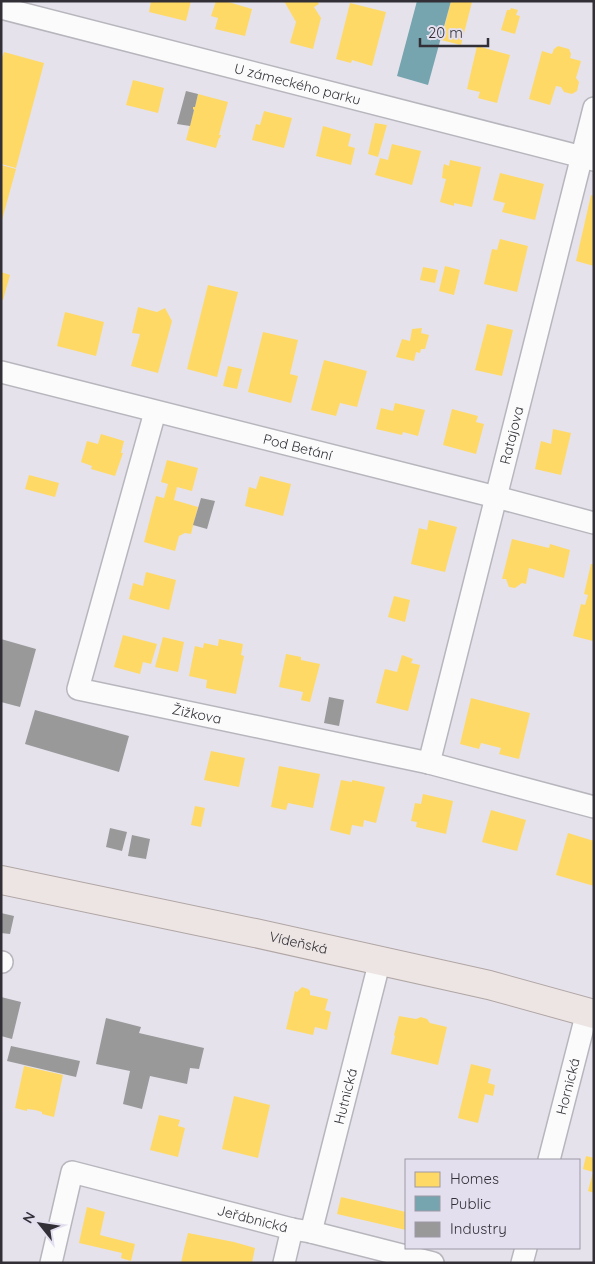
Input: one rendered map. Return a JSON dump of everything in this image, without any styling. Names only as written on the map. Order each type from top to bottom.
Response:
[{"type":"main road","name":"Vídeňská","points":[[1,880],[380,960],[490,985],[590,1013]]},
{"type":"street","name":"U zámeckého parku","points":[[1,8],[588,158]]},
{"type":"street","name":"Ratajova","points":[[429,763],[496,497],[588,158],[594,108]]},
{"type":"street","name":"Pod Betání","points":[[1,372],[594,523]]},
{"type":"street","name":"Žižkova","points":[[155,412],[78,689],[429,763],[594,807]]},
{"type":"street","name":"Hutnická","points":[[284,1263],[302,1230],[380,960]]},
{"type":"street","name":"Hornická","points":[[549,1159],[590,1013]]},
{"type":"street","name":"Jeřábnická","points":[[52,1263],[72,1172],[433,1263]]},
{"type":"street","points":[[522,1263],[526,1249]]},
{"type":"building: Homes","points":[[151,1],[191,1],[186,21],[149,12]]},
{"type":"building: Homes","points":[[216,1],[225,1],[252,9],[245,36],[215,29],[218,18],[211,16]]},
{"type":"building: Homes","points":[[284,1],[317,1],[319,4],[314,7],[321,18],[313,49],[290,43],[296,22]]},
{"type":"building: Homes","points":[[451,1],[472,2],[461,45],[441,40]]},
{"type":"building: Homes","points":[[350,3],[386,12],[372,66],[352,60],[351,63],[336,59]]},
{"type":"building: Homes","points":[[511,8],[518,10],[516,15],[520,16],[515,34],[501,30],[507,10]]},
{"type":"building: Homes","points":[[477,46],[510,55],[497,103],[478,98],[480,92],[467,89]]},
{"type":"building: Homes","points":[[558,46],[569,49],[570,58],[581,61],[576,78],[579,82],[577,91],[572,94],[564,92],[561,87],[556,86],[550,105],[529,99],[542,51],[552,54]]},
{"type":"building: Homes","points":[[4,52],[44,63],[16,168],[1,164],[1,61]]},
{"type":"building: Homes","points":[[133,80],[164,88],[158,113],[126,105]]},
{"type":"building: Homes","points":[[198,94],[228,102],[219,135],[221,135],[216,148],[186,140],[194,110],[193,107],[195,107]]},
{"type":"building: Homes","points":[[264,111],[292,118],[284,148],[252,140],[256,124],[260,125]]},
{"type":"building: Homes","points":[[375,123],[387,125],[378,157],[368,154]]},
{"type":"building: Homes","points":[[323,126],[351,134],[348,146],[355,148],[351,165],[316,156]]},
{"type":"building: Homes","points":[[392,144],[421,151],[412,185],[375,175],[380,158],[388,160]]},
{"type":"building: Homes","points":[[450,160],[481,167],[472,207],[454,203],[454,206],[440,202],[446,179],[442,178],[444,164],[449,166]]},
{"type":"building: Homes","points":[[1,165],[16,169],[2,220],[1,219]]},
{"type":"building: Homes","points":[[500,173],[544,184],[535,220],[502,212],[505,203],[493,200]]},
{"type":"building: Homes","points":[[591,195],[594,196],[594,266],[576,261]]},
{"type":"building: Homes","points":[[500,239],[528,246],[517,292],[484,284],[492,249],[497,250]]},
{"type":"building: Homes","points":[[445,266],[460,270],[454,295],[439,291]]},
{"type":"building: Homes","points":[[423,267],[438,270],[435,283],[420,280]]},
{"type":"building: Homes","points":[[1,272],[10,275],[3,300],[1,299]]},
{"type":"building: Homes","points":[[208,285],[238,292],[217,377],[187,369]]},
{"type":"building: Homes","points":[[138,307],[157,312],[165,308],[172,321],[158,373],[131,366],[140,334],[132,333]]},
{"type":"building: Homes","points":[[65,312],[104,322],[96,356],[57,346]]},
{"type":"building: Homes","points":[[487,324],[513,330],[502,376],[475,370]]},
{"type":"building: Homes","points":[[422,328],[421,333],[429,335],[425,349],[421,349],[420,353],[416,352],[414,361],[396,357],[402,339],[410,341],[412,329]]},
{"type":"building: Homes","points":[[263,332],[298,340],[290,374],[298,376],[291,403],[248,392]]},
{"type":"building: Homes","points":[[324,360],[367,371],[357,407],[340,403],[336,416],[311,410]]},
{"type":"building: Homes","points":[[228,366],[242,369],[237,389],[223,386]]},
{"type":"building: Homes","points":[[395,403],[425,410],[418,436],[403,432],[402,435],[376,429],[381,408],[393,411]]},
{"type":"building: Homes","points":[[452,409],[478,416],[476,422],[484,424],[476,454],[443,445]]},
{"type":"building: Homes","points":[[553,429],[571,433],[561,475],[535,469],[541,441],[551,444]]},
{"type":"building: Homes","points":[[101,434],[124,441],[121,453],[123,453],[115,476],[91,469],[92,466],[81,462],[87,441],[98,444]]},
{"type":"building: Homes","points":[[167,460],[198,468],[192,491],[177,487],[174,500],[198,507],[191,534],[185,533],[179,536],[175,551],[144,542],[156,496],[164,498],[168,484],[161,482]]},
{"type":"building: Homes","points":[[29,475],[59,483],[55,497],[25,489]]},
{"type":"building: Homes","points":[[260,476],[291,484],[283,516],[245,506],[249,487],[256,489]]},
{"type":"building: Homes","points":[[429,520],[457,527],[445,572],[411,564],[419,528],[427,530]]},
{"type":"building: Homes","points":[[512,539],[549,548],[550,544],[570,550],[564,578],[529,568],[526,584],[522,583],[515,588],[509,587],[506,579],[502,579]]},
{"type":"building: Homes","points":[[591,564],[594,564],[593,641],[573,636],[581,604],[585,605],[588,595],[584,594]]},
{"type":"building: Homes","points":[[146,572],[176,580],[169,610],[129,599],[133,583],[143,586]]},
{"type":"building: Homes","points":[[394,596],[410,600],[405,622],[388,617]]},
{"type":"building: Homes","points":[[123,635],[157,644],[151,664],[143,662],[140,674],[114,667]]},
{"type":"building: Homes","points":[[163,637],[184,642],[178,672],[155,667]]},
{"type":"building: Homes","points":[[219,639],[243,644],[241,655],[244,656],[236,694],[206,688],[207,680],[189,676],[195,646],[203,648],[204,643],[218,646]]},
{"type":"building: Homes","points":[[286,654],[301,657],[301,660],[320,664],[310,702],[301,700],[303,692],[279,687]]},
{"type":"building: Homes","points":[[402,655],[413,659],[411,663],[420,665],[408,711],[376,703],[385,669],[397,672]]},
{"type":"building: Homes","points":[[471,698],[530,713],[519,759],[499,754],[501,748],[481,743],[479,749],[460,744]]},
{"type":"building: Homes","points":[[211,751],[245,758],[239,787],[204,780]]},
{"type":"building: Homes","points":[[279,766],[320,774],[313,808],[288,803],[286,810],[271,807]]},
{"type":"building: Homes","points":[[341,780],[352,782],[352,780],[385,787],[376,823],[364,820],[363,827],[352,825],[350,835],[330,830]]},
{"type":"building: Homes","points":[[423,794],[453,801],[446,834],[416,827],[417,822],[411,821],[415,803],[421,804]]},
{"type":"building: Homes","points":[[195,806],[205,808],[201,827],[191,825]]},
{"type":"building: Homes","points":[[491,810],[526,820],[517,851],[482,842]]},
{"type":"building: Homes","points":[[568,833],[594,841],[594,886],[556,875]]},
{"type":"building: Homes","points":[[302,987],[310,991],[310,995],[328,999],[325,1010],[331,1012],[327,1030],[315,1027],[313,1035],[286,1029],[295,991],[297,992]]},
{"type":"building: Homes","points":[[399,1016],[416,1019],[421,1017],[427,1019],[430,1023],[447,1027],[438,1065],[391,1054]]},
{"type":"building: Homes","points":[[471,1064],[491,1069],[488,1083],[495,1085],[493,1096],[485,1094],[478,1123],[458,1118]]},
{"type":"building: Homes","points":[[24,1066],[63,1075],[54,1117],[35,1110],[27,1109],[27,1111],[15,1108]]},
{"type":"building: Homes","points":[[234,1096],[270,1105],[258,1158],[222,1149]]},
{"type":"building: Homes","points":[[159,1115],[180,1120],[178,1126],[185,1128],[178,1157],[150,1150]]},
{"type":"building: Homes","points":[[586,1156],[594,1158],[594,1193],[588,1191],[593,1172],[583,1169]]},
{"type":"building: Homes","points":[[341,1197],[405,1212],[405,1230],[337,1214]]},
{"type":"building: Homes","points":[[87,1207],[105,1212],[100,1235],[135,1244],[131,1261],[121,1258],[122,1253],[79,1243]]},
{"type":"building: Homes","points":[[188,1233],[255,1248],[252,1263],[181,1263]]},
{"type":"building: Public","points":[[417,1],[451,1],[428,85],[397,76]]},
{"type":"building: Industry","points":[[186,91],[198,94],[195,107],[193,107],[190,126],[177,124]]},
{"type":"building: Industry","points":[[201,498],[215,501],[207,529],[193,525]]},
{"type":"building: Industry","points":[[1,639],[36,649],[20,707],[1,702]]},
{"type":"building: Industry","points":[[329,697],[344,700],[339,726],[324,723]]},
{"type":"building: Industry","points":[[35,710],[129,736],[119,772],[25,744]]},
{"type":"building: Industry","points":[[110,828],[127,832],[122,851],[106,847]]},
{"type":"building: Industry","points":[[132,835],[150,839],[146,859],[128,856]]},
{"type":"building: Industry","points":[[1,913],[14,916],[10,934],[1,933]]},
{"type":"building: Industry","points":[[1,997],[21,1002],[12,1039],[1,1036]]},
{"type":"building: Industry","points":[[106,1018],[141,1027],[139,1033],[204,1048],[199,1069],[190,1068],[187,1084],[150,1076],[142,1109],[123,1104],[130,1071],[96,1064]]},
{"type":"building: Industry","points":[[11,1046],[80,1061],[76,1077],[7,1061]]}]
